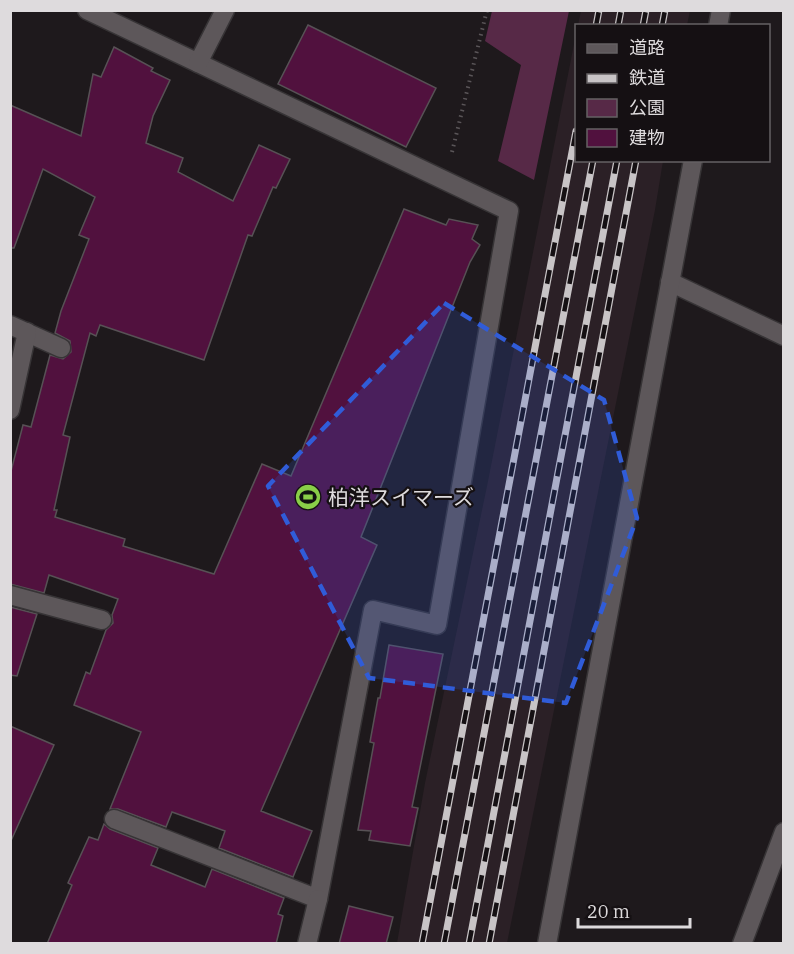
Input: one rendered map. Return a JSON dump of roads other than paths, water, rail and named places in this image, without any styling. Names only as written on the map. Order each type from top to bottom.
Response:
[{"type":"street","points":[[87,10],[509,211],[437,625],[373,610],[318,898],[307,944]]},
{"type":"street","points":[[198,63],[225,10]]},
{"type":"street","points":[[547,944],[693,162]]},
{"type":"street","points":[[670,282],[783,336]]},
{"type":"street","points":[[10,410],[19,329],[61,348]]},
{"type":"street","points":[[10,595],[102,620]]},
{"type":"street","points":[[114,819],[318,898]]},
{"type":"street","points":[[742,944],[781,845]]},
{"type":"railway","points":[[596,24],[599,10]]},
{"type":"railway","points":[[618,24],[621,10]]},
{"type":"railway","points":[[643,24],[646,10]]},
{"type":"railway","points":[[662,24],[665,10]]},
{"type":"railway","points":[[422,944],[575,136]]},
{"type":"railway","points":[[444,944],[593,162]]},
{"type":"railway","points":[[469,944],[617,162]]},
{"type":"railway","points":[[489,944],[636,162]]},
{"type":"place","name":"柏洋スイマーズ","points":[[308,497]]}]
